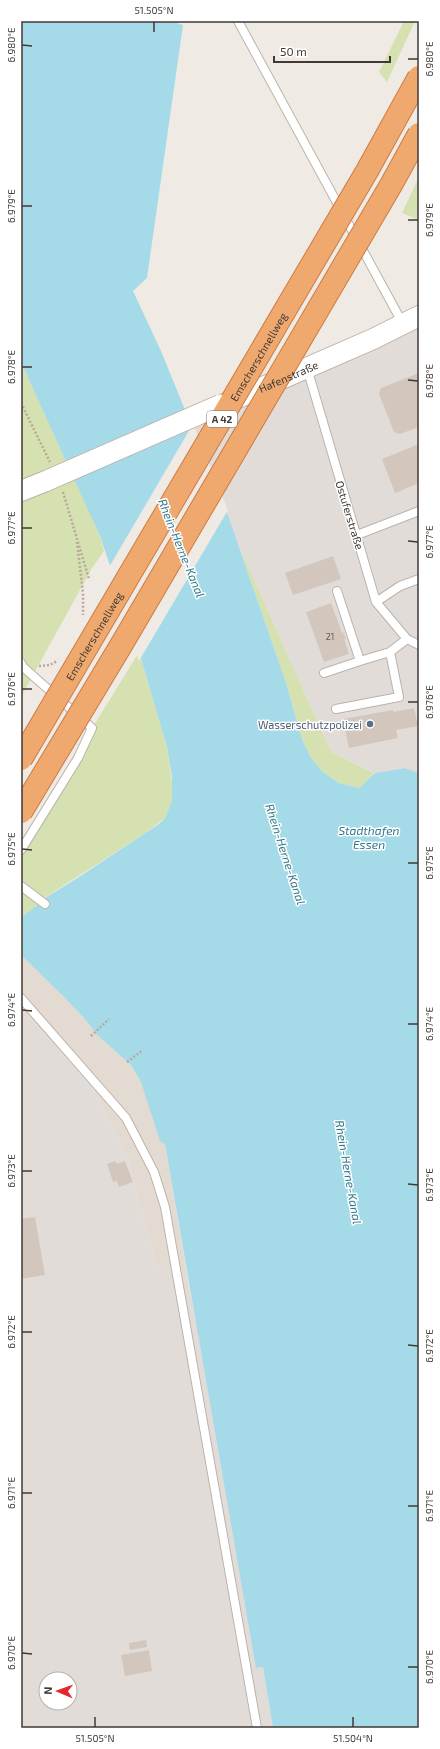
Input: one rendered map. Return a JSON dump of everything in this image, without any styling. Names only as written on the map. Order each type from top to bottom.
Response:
[{"type":"highway","name":"Emscherschnellweg","points":[[21,758],[367,171],[419,77]]},
{"type":"highway","name":"A 42","points":[[21,812],[124,642],[391,185],[419,134]]},
{"type":"street","name":"Hafenstraße","points":[[21,491],[307,368],[411,320]]},
{"type":"lane","points":[[238,21],[411,320]]},
{"type":"lane","name":"Ostuferstraße","points":[[307,368],[376,602],[406,639],[419,645]]},
{"type":"lane","points":[[357,535],[419,511]]},
{"type":"lane","points":[[376,602],[400,586],[419,579]]},
{"type":"lane","points":[[337,591],[360,661]]},
{"type":"lane","points":[[324,673],[390,652],[406,639]]},
{"type":"lane","points":[[336,709],[399,697],[390,652]]},
{"type":"lane","points":[[21,850],[78,758],[92,728],[22,665]]},
{"type":"lane","points":[[21,886],[45,904]]},
{"type":"lane","points":[[21,998],[126,1118],[154,1172],[165,1207],[257,1728]]},
{"type":"path","points":[[76,534],[83,593],[82,620]]},
{"type":"path","points":[[22,665],[50,665],[61,658]]},
{"type":"path","points":[[91,1036],[109,1019]]},
{"type":"path","points":[[127,1062],[143,1050]]},
{"type":"shaded area","points":[[419,323],[419,773],[405,768],[375,773],[331,752],[238,544],[191,424]]},
{"type":"shaded area","points":[[21,955],[86,1020],[96,1034],[131,1065],[141,1082],[165,1144],[188,1280],[156,1263],[127,1158],[92,1087],[21,1007]]},
{"type":"shaded area","points":[[21,1007],[92,1087],[127,1158],[156,1263],[188,1280],[263,1667],[273,1728],[21,1728]]},
{"type":"green space","points":[[404,21],[415,21],[387,82],[379,72]]},
{"type":"green space","points":[[419,177],[419,220],[402,213]]},
{"type":"green space","points":[[21,362],[75,479],[100,536],[104,551],[92,568],[21,697]]},
{"type":"green space","points":[[238,544],[331,752],[374,773],[359,788],[339,783],[323,772],[311,758],[302,739],[286,683]]},
{"type":"green space","points":[[139,652],[167,747],[173,790],[172,801],[165,818],[144,834],[44,898],[39,904],[21,917],[21,844]]},
{"type":"water","points":[[21,21],[171,21],[183,25],[147,278],[133,291],[161,351],[229,518],[286,683],[302,739],[311,758],[323,772],[339,783],[359,788],[375,773],[405,768],[419,773],[419,1728],[273,1728],[263,1667],[256,1668],[165,1144],[160,1141],[141,1082],[131,1065],[96,1034],[86,1020],[21,955],[21,917],[45,898],[159,824],[165,818],[172,801],[172,777],[167,747],[139,652],[100,536],[21,362]]},
{"type":"pier","points":[[193,424],[228,510],[139,661],[108,569]]},
{"type":"building","points":[[419,373],[419,427],[400,434],[394,432],[379,394],[381,388]]},
{"type":"building","points":[[419,444],[419,483],[395,493],[382,459]]},
{"type":"building","points":[[333,556],[341,579],[293,595],[285,573]]},
{"type":"building","points":[[331,603],[342,633],[343,632],[346,639],[344,639],[349,654],[324,662],[306,612]]},
{"type":"building","name":"Wasserschutzpolizei","points":[[414,708],[418,726],[396,730],[398,738],[349,748],[343,719],[393,710],[393,712]]},
{"type":"building","points":[[115,1161],[117,1164],[125,1161],[133,1182],[119,1187],[117,1181],[113,1182],[107,1164]]},
{"type":"building","points":[[35,1217],[45,1275],[21,1279],[21,1219]]},
{"type":"building","points":[[146,1640],[147,1647],[130,1650],[129,1643]]},
{"type":"building","points":[[149,1650],[152,1671],[125,1676],[121,1655]]},
{"type":"place","name":"Wasserschutzpolizei","points":[[370,724]]},
{"type":"water label","name":"Rhein-Herne-Kanal","points":[[182,548]]},
{"type":"water label","name":"Stadthafen Essen","points":[[369,837]]},
{"type":"water label","name":"Rhein-Herne-Kanal","points":[[286,854]]},
{"type":"water label","name":"Rhein-Herne-Kanal","points":[[349,1172]]}]
